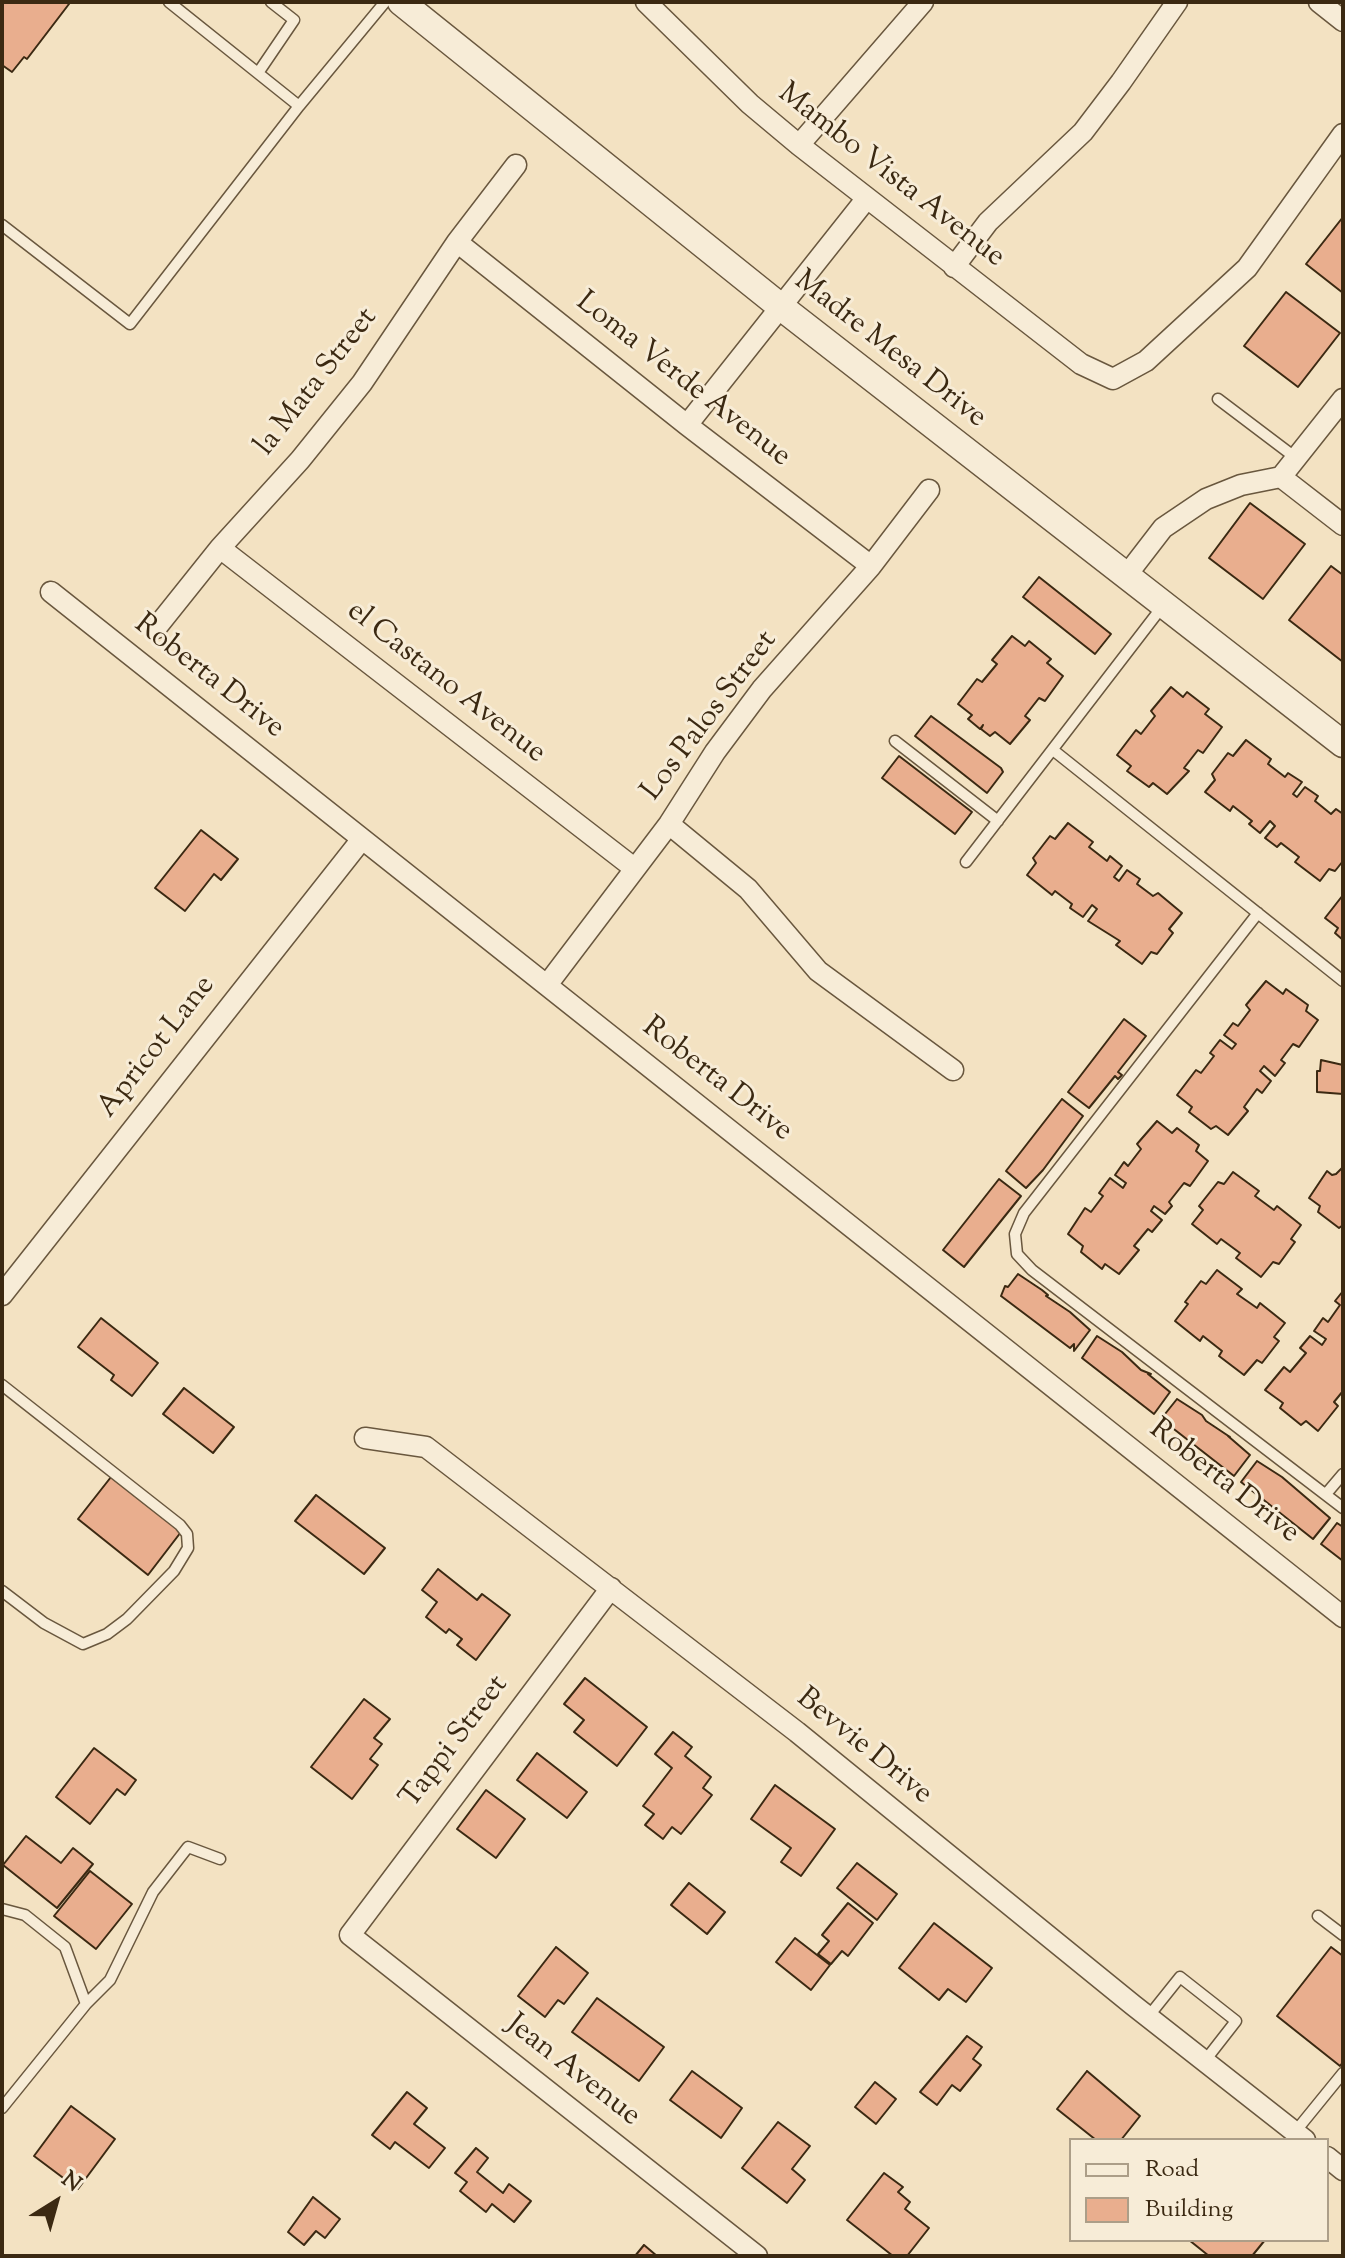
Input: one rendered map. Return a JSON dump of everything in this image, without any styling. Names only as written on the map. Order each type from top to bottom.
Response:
[{"type":"street","name":"Madre Mesa Drive","points":[[401,2],[781,307],[1343,744]]},
{"type":"street","name":"Mambo Vista Avenue","points":[[648,2],[750,104],[799,145],[1081,364],[1113,379],[1146,361],[1247,268],[1343,134]]},
{"type":"street","points":[[799,145],[923,2]]},
{"type":"street","points":[[954,267],[988,222],[1083,132],[1177,2]]},
{"type":"street","points":[[1319,2],[1343,21]]},
{"type":"street","name":"la Mata Street","points":[[156,628],[220,548],[300,460],[362,383],[457,242],[516,165]]},
{"type":"street","points":[[687,425],[867,198]]},
{"type":"street","name":"Loma Verde Avenue","points":[[457,242],[871,566]]},
{"type":"street","points":[[1126,576],[1163,528],[1206,499],[1241,485],[1281,477],[1343,399]]},
{"type":"street","points":[[1281,477],[1343,525]]},
{"type":"street","name":"Los Palos Street","points":[[547,985],[669,824],[715,752],[762,689],[871,566],[929,490]]},
{"type":"street","name":"el Castano Avenue","points":[[220,548],[634,868]]},
{"type":"street","name":"Roberta Drive","points":[[51,592],[1343,1617]]},
{"type":"street","points":[[669,824],[748,889],[818,971],[953,1070]]},
{"type":"street","name":"Apricot Lane","points":[[2,1295],[362,839]]},
{"type":"street","name":"Bevvie Drive","points":[[365,1438],[426,1447],[797,1732],[1204,2062],[1300,2136]]},
{"type":"street","name":"Tappi Street","points":[[350,1935],[611,1588]]},
{"type":"street","name":"Jean Avenue","points":[[350,1935],[757,2256]]},
{"type":"lane","points":[[169,2],[299,106]]},
{"type":"lane","points":[[258,73],[294,20],[271,2]]},
{"type":"lane","points":[[2,225],[130,324],[299,106],[385,2]]},
{"type":"lane","points":[[1218,399],[1296,458]]},
{"type":"lane","points":[[966,862],[1163,605]]},
{"type":"lane","points":[[895,741],[998,821]]},
{"type":"lane","points":[[1053,750],[1343,981]]},
{"type":"lane","points":[[1258,913],[1024,1213],[1015,1234],[1017,1254],[1032,1270],[1343,1508]]},
{"type":"lane","points":[[2,1385],[180,1525],[187,1534],[188,1548],[174,1571],[127,1619],[107,1634],[83,1644],[44,1623],[2,1591]]},
{"type":"lane","points":[[1326,1494],[1343,1474]]},
{"type":"lane","points":[[2,2108],[86,2004],[110,1980],[153,1892],[188,1847],[220,1859]]},
{"type":"lane","points":[[2,1909],[25,1915],[65,1947],[86,2004]]},
{"type":"lane","points":[[1318,1916],[1343,1935]]},
{"type":"lane","points":[[1148,2017],[1180,1977],[1225,2012],[1236,2021],[1204,2062]]},
{"type":"lane","points":[[1300,2136],[1343,2073]]},
{"type":"building","points":[[2,2],[69,4],[27,59],[24,57],[12,72],[2,65]]},
{"type":"building","points":[[1343,217],[1343,293],[1306,264]]},
{"type":"building","points":[[1286,292],[1340,333],[1298,387],[1244,346]]},
{"type":"building","points":[[1250,503],[1305,544],[1263,599],[1209,558]]},
{"type":"building","points":[[1331,566],[1343,575],[1343,662],[1289,620]]},
{"type":"building","points":[[1039,577],[1111,634],[1095,654],[1023,597]]},
{"type":"building","points":[[1012,636],[1025,646],[1029,641],[1051,659],[1047,663],[1063,676],[1045,701],[1039,698],[1025,716],[1030,720],[1010,744],[995,732],[990,736],[981,729],[983,725],[980,729],[968,719],[972,715],[958,704],[977,679],[982,682],[997,664],[992,660]]},
{"type":"building","points":[[1171,687],[1183,697],[1187,692],[1209,709],[1205,714],[1222,727],[1203,753],[1198,750],[1184,768],[1189,771],[1167,794],[1153,783],[1149,787],[1127,771],[1131,766],[1117,755],[1136,730],[1141,734],[1155,716],[1151,711]]},
{"type":"building","points":[[931,716],[1001,768],[1003,772],[987,793],[915,736]]},
{"type":"building","points":[[1246,740],[1271,759],[1268,764],[1285,777],[1288,773],[1302,782],[1293,794],[1297,797],[1305,787],[1318,796],[1315,801],[1331,814],[1336,809],[1343,814],[1343,861],[1335,871],[1329,869],[1320,881],[1295,862],[1299,857],[1281,843],[1277,847],[1265,838],[1275,826],[1270,821],[1260,833],[1249,824],[1252,821],[1233,806],[1230,811],[1205,792],[1215,780],[1212,774],[1228,753],[1233,756]]},
{"type":"building","points":[[899,756],[972,812],[955,834],[882,778]]},
{"type":"building","points":[[1068,823],[1093,842],[1089,847],[1107,861],[1110,856],[1122,866],[1114,877],[1119,881],[1127,870],[1140,879],[1137,884],[1153,896],[1158,893],[1182,913],[1169,929],[1173,933],[1157,954],[1151,952],[1142,964],[1116,945],[1120,941],[1088,921],[1097,909],[1092,905],[1083,917],[1055,891],[1052,895],[1027,875],[1036,863],[1033,858],[1050,836],[1055,839]]},
{"type":"building","points":[[201,830],[238,859],[221,880],[214,874],[185,911],[155,888]]},
{"type":"building","points":[[1343,895],[1343,940],[1335,933],[1338,928],[1325,918]]},
{"type":"building","points":[[1266,981],[1283,994],[1286,989],[1308,1005],[1306,1011],[1318,1020],[1299,1047],[1293,1044],[1281,1060],[1285,1063],[1275,1076],[1264,1066],[1260,1071],[1271,1081],[1262,1093],[1257,1089],[1244,1107],[1248,1111],[1228,1135],[1216,1126],[1211,1129],[1189,1112],[1192,1107],[1177,1095],[1196,1070],[1201,1073],[1214,1056],[1210,1053],[1220,1040],[1232,1049],[1236,1044],[1224,1035],[1233,1023],[1238,1026],[1250,1010],[1246,1005]]},
{"type":"building","points":[[1124,1019],[1146,1036],[1118,1072],[1122,1075],[1118,1079],[1115,1076],[1089,1108],[1068,1092]]},
{"type":"building","points":[[1321,1060],[1343,1065],[1343,1094],[1317,1092],[1317,1071],[1320,1071]]},
{"type":"building","points":[[1062,1099],[1083,1116],[1026,1188],[1006,1171]]},
{"type":"building","points":[[1157,1121],[1172,1133],[1177,1128],[1199,1145],[1196,1151],[1208,1161],[1190,1186],[1184,1183],[1169,1202],[1172,1206],[1165,1214],[1154,1206],[1151,1211],[1162,1220],[1152,1232],[1148,1229],[1134,1246],[1139,1250],[1119,1274],[1105,1264],[1102,1269],[1081,1252],[1083,1246],[1068,1234],[1085,1208],[1091,1212],[1103,1196],[1099,1193],[1110,1178],[1123,1188],[1126,1183],[1115,1175],[1124,1162],[1128,1166],[1141,1149],[1137,1144]]},
{"type":"building","points":[[1343,1167],[1343,1225],[1339,1228],[1318,1212],[1320,1206],[1309,1198],[1327,1171],[1336,1174]]},
{"type":"building","points":[[1233,1172],[1259,1191],[1255,1196],[1274,1210],[1277,1206],[1301,1225],[1291,1239],[1295,1242],[1279,1264],[1273,1262],[1261,1277],[1236,1258],[1240,1253],[1221,1239],[1217,1244],[1192,1224],[1203,1210],[1199,1206],[1218,1182],[1224,1184]]},
{"type":"building","points":[[999,1179],[1021,1196],[964,1267],[943,1250]]},
{"type":"building","points":[[1217,1270],[1242,1289],[1237,1294],[1257,1308],[1260,1303],[1285,1323],[1274,1337],[1279,1341],[1262,1363],[1257,1360],[1244,1375],[1219,1356],[1222,1351],[1203,1336],[1200,1341],[1175,1321],[1201,1281],[1206,1284]]},
{"type":"building","points":[[1018,1274],[1090,1330],[1074,1351],[1074,1344],[1070,1348],[1001,1296],[1005,1286],[1008,1287]]},
{"type":"building","points":[[1343,1291],[1343,1391],[1334,1402],[1338,1406],[1318,1431],[1306,1421],[1301,1425],[1280,1408],[1283,1403],[1265,1390],[1284,1367],[1290,1372],[1306,1353],[1300,1348],[1310,1336],[1322,1345],[1326,1339],[1314,1331],[1323,1318],[1328,1322],[1340,1305],[1335,1301]]},
{"type":"building","points":[[101,1318],[158,1363],[132,1396],[111,1380],[114,1375],[78,1347]]},
{"type":"building","points":[[1097,1336],[1122,1352],[1141,1370],[1151,1374],[1148,1374],[1170,1392],[1154,1414],[1082,1358]]},
{"type":"building","points":[[184,1388],[234,1427],[213,1453],[163,1414]]},
{"type":"building","points":[[1177,1399],[1202,1415],[1250,1455],[1234,1476],[1161,1419]]},
{"type":"building","points":[[1257,1461],[1282,1477],[1330,1518],[1313,1539],[1241,1482]]},
{"type":"building","points":[[111,1477],[181,1532],[148,1575],[78,1519]]},
{"type":"building","points":[[316,1495],[385,1548],[364,1574],[295,1521]]},
{"type":"building","points":[[1337,1523],[1343,1527],[1343,1561],[1321,1544]]},
{"type":"building","points":[[438,1569],[477,1600],[482,1594],[510,1615],[476,1660],[457,1645],[462,1639],[449,1629],[446,1633],[426,1617],[437,1602],[422,1590]]},
{"type":"building","points":[[585,1678],[647,1727],[617,1766],[574,1732],[584,1720],[564,1704]]},
{"type":"building","points":[[364,1699],[390,1719],[374,1738],[382,1744],[370,1759],[378,1765],[352,1799],[311,1767]]},
{"type":"building","points":[[673,1732],[692,1747],[685,1756],[711,1777],[703,1788],[712,1795],[681,1834],[672,1827],[663,1839],[645,1825],[654,1814],[643,1806],[672,1768],[655,1754]]},
{"type":"building","points":[[94,1748],[136,1780],[125,1795],[117,1789],[90,1824],[56,1797]]},
{"type":"building","points":[[537,1753],[587,1792],[567,1818],[517,1780]]},
{"type":"building","points":[[775,1785],[835,1829],[801,1876],[781,1862],[791,1848],[751,1819]]},
{"type":"building","points":[[486,1790],[525,1819],[496,1858],[457,1829]]},
{"type":"building","points":[[26,1836],[61,1863],[73,1848],[93,1864],[57,1908],[3,1865]]},
{"type":"building","points":[[857,1863],[897,1894],[877,1920],[837,1888]]},
{"type":"building","points":[[90,1871],[132,1904],[96,1949],[54,1916]]},
{"type":"building","points":[[689,1883],[725,1912],[707,1934],[671,1905]]},
{"type":"building","points":[[848,1903],[873,1923],[848,1956],[842,1951],[831,1964],[818,1954],[829,1941],[822,1935]]},
{"type":"building","points":[[934,1923],[992,1968],[966,2002],[948,1989],[939,2000],[899,1968]]},
{"type":"building","points":[[795,1938],[830,1965],[811,1990],[776,1962]]},
{"type":"building","points":[[556,1947],[588,1973],[564,2004],[558,2000],[545,2017],[518,1996]]},
{"type":"building","points":[[1331,1947],[1343,1956],[1343,2062],[1340,2066],[1277,2016]]},
{"type":"building","points":[[597,1998],[664,2047],[639,2081],[572,2032]]},
{"type":"building","points":[[967,2036],[982,2047],[973,2059],[981,2065],[960,2091],[952,2085],[937,2105],[920,2092]]},
{"type":"building","points":[[692,2071],[742,2108],[721,2138],[670,2100]]},
{"type":"building","points":[[1087,2071],[1140,2116],[1123,2138],[1093,2138],[1057,2109]]},
{"type":"building","points":[[875,2082],[896,2099],[876,2124],[855,2107]]},
{"type":"building","points":[[407,2092],[427,2108],[414,2124],[445,2148],[429,2168],[395,2142],[390,2149],[372,2135]]},
{"type":"building","points":[[71,2106],[115,2139],[78,2189],[34,2156]]},
{"type":"building","points":[[778,2122],[810,2146],[792,2169],[805,2180],[787,2203],[742,2168]]},
{"type":"building","points":[[476,2148],[488,2158],[477,2172],[503,2193],[509,2184],[531,2201],[514,2222],[492,2204],[486,2212],[460,2191],[467,2182],[455,2173]]},
{"type":"building","points":[[884,2173],[903,2187],[898,2192],[910,2202],[905,2209],[929,2228],[907,2256],[893,2256],[847,2220]]},
{"type":"building","points":[[313,2197],[340,2219],[325,2238],[316,2231],[304,2245],[288,2232]]},
{"type":"building","points":[[1192,2242],[1263,2242],[1252,2256],[1209,2256]]},
{"type":"building","points":[[644,2245],[657,2256],[635,2256]]}]
